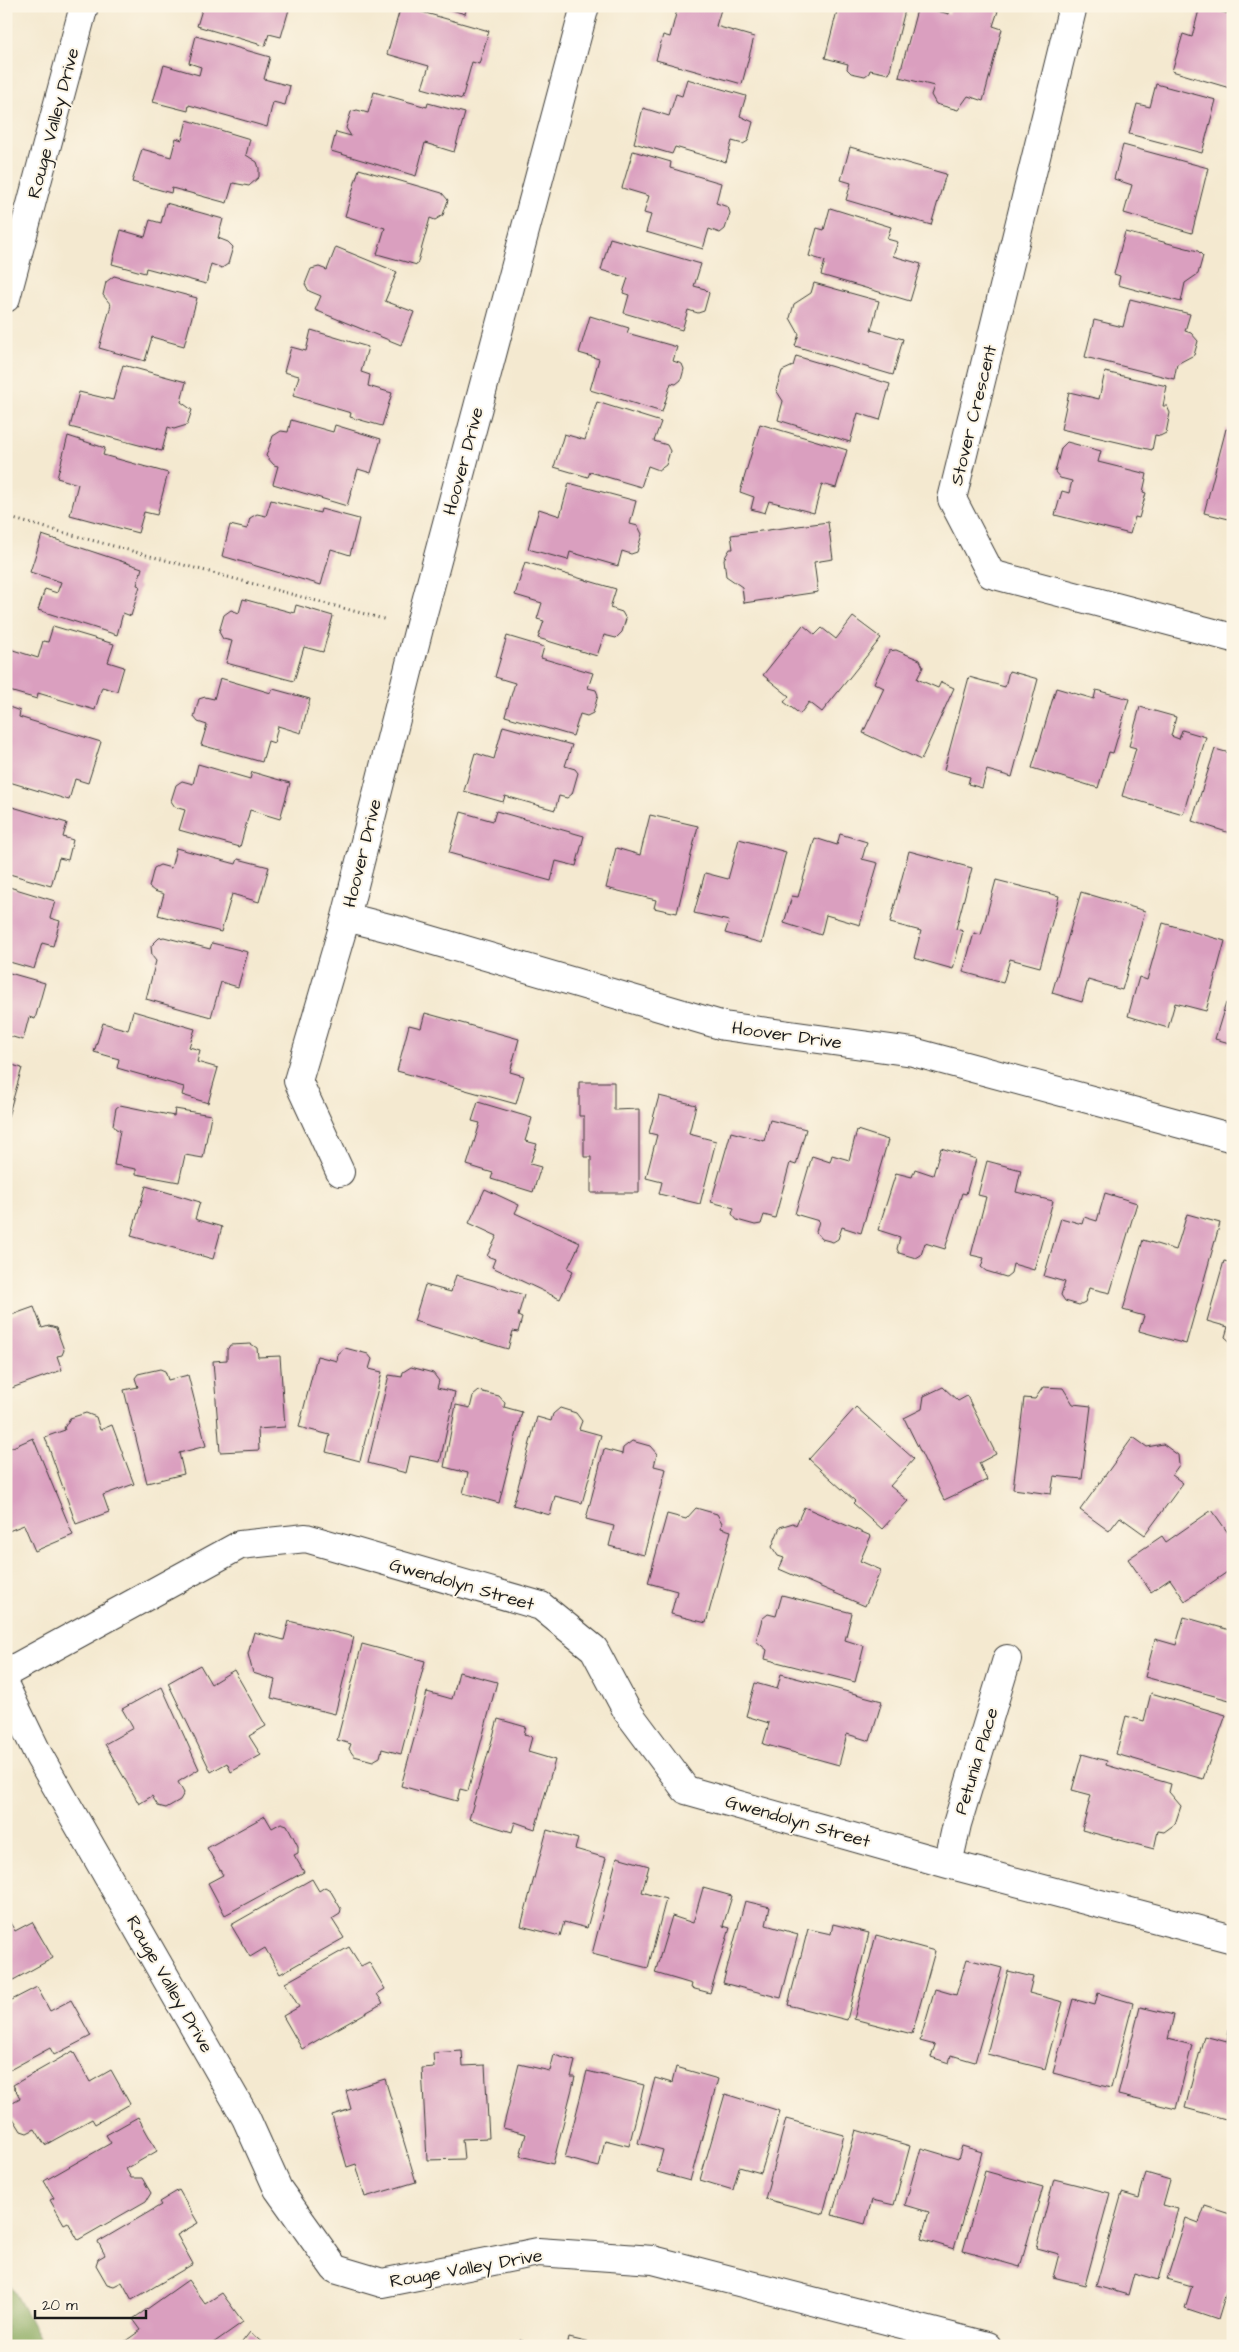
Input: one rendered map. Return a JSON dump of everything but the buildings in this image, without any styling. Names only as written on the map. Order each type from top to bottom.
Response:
[{"type":"street","name":"Rouge Valley Drive","points":[[6,298],[84,6]]},
{"type":"street","name":"Hoover Drive","points":[[340,1172],[298,1081],[346,917],[419,628],[584,6]]},
{"type":"street","name":"Stover Crescent","points":[[1073,6],[952,499],[991,574],[1233,638]]},
{"type":"street","name":"Hoover Drive","points":[[346,917],[397,930],[724,1026],[913,1052],[1233,1138]]},
{"type":"street","name":"Gwendolyn Street","points":[[6,1673],[240,1545],[306,1538],[540,1606],[594,1649],[627,1711],[686,1790],[948,1864],[1233,1939]]},
{"type":"street","name":"Petunia Place","points":[[948,1864],[957,1824],[1007,1658]]},
{"type":"street","name":"Rouge Valley Drive","points":[[6,1688],[39,1756],[246,2118],[278,2190],[335,2269],[382,2283],[538,2252],[653,2260],[987,2346]]},
{"type":"path","points":[[6,517],[419,628]]},
{"type":"green space","points":[[6,2276],[44,2346],[6,2346]]}]
